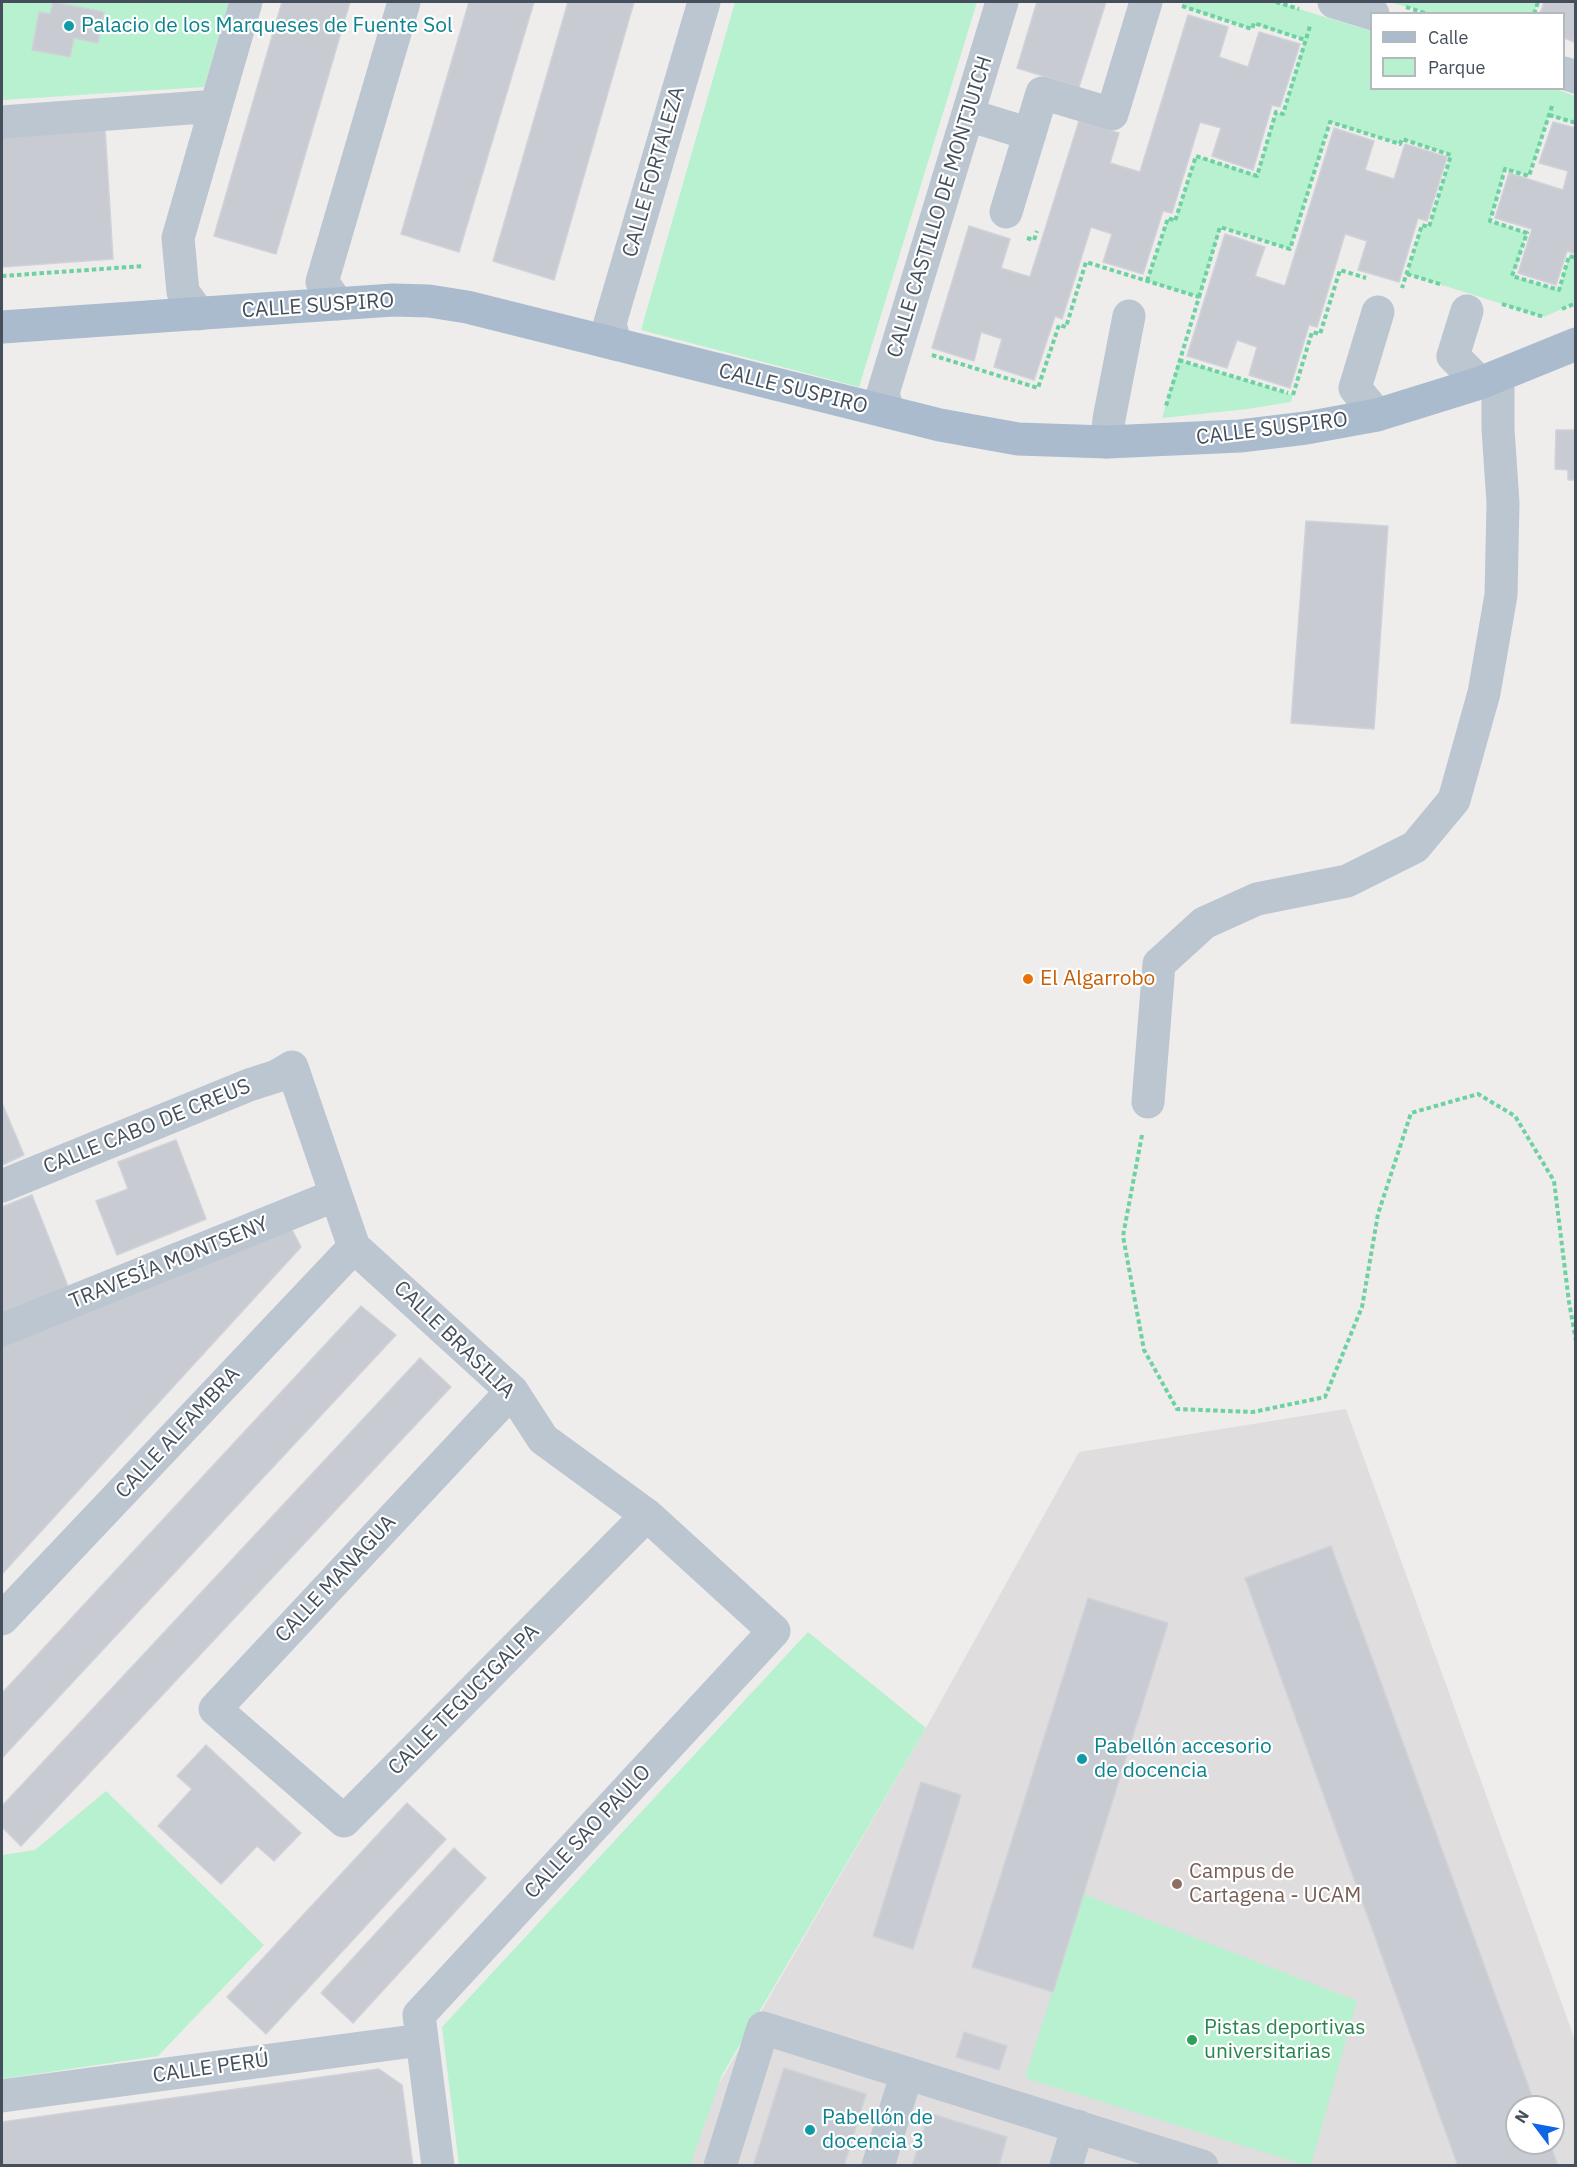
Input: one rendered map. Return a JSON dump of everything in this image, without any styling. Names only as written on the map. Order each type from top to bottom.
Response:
[{"type":"main road","name":"CALLE SUSPIRO","points":[[2,327],[393,300],[429,301],[467,307],[951,427],[1018,438],[1107,442],[1240,436],[1306,428],[1377,415],[1489,380],[1575,344]]},
{"type":"street","points":[[199,314],[183,292],[178,238],[246,2]]},
{"type":"street","points":[[338,304],[322,282],[404,2]]},
{"type":"street","name":"CALLE FORTALEZA","points":[[615,344],[610,322],[704,2]]},
{"type":"street","name":"CALLE CASTILLO DE MONTJUICH","points":[[888,412],[883,393],[1002,2]]},
{"type":"street","points":[[1006,212],[1042,93],[1112,114],[1146,2]]},
{"type":"street","points":[[1323,12],[1370,14]]},
{"type":"street","points":[[2,122],[216,106]]},
{"type":"street","points":[[968,115],[1030,134]]},
{"type":"street","points":[[1377,415],[1355,388],[1385,299]]},
{"type":"street","points":[[1148,1102],[1159,964],[1204,923],[1246,903],[1257,898],[1347,881],[1415,847],[1454,800],[1484,693],[1501,595],[1503,503],[1498,429],[1489,380],[1453,356],[1467,311]]},
{"type":"street","points":[[1107,442],[1109,419],[1129,316]]},
{"type":"street","name":"CALLE CABO DE CREUS","points":[[2,1186],[249,1085],[277,1076],[292,1067]]},
{"type":"street","name":"CALLE BRASILIA","points":[[292,1067],[354,1247],[512,1391],[543,1439],[647,1515],[774,1631]]},
{"type":"street","name":"TRAVESÍA MONTSENY","points":[[2,1330],[336,1195]]},
{"type":"street","name":"CALLE ALFAMBRA","points":[[2,1619],[354,1247]]},
{"type":"street","name":"CALLE MANAGUA","points":[[275,1761],[215,1709],[512,1391]]},
{"type":"street","name":"CALLE TEGUCIGALPA","points":[[275,1761],[344,1821],[647,1515]]},
{"type":"street","name":"CALLE SAO PAULO","points":[[438,2166],[419,2015],[774,1631]]},
{"type":"street","points":[[720,2166],[763,2028],[1202,2166]]},
{"type":"street","name":"CALLE PERÚ","points":[[2,2096],[421,2040]]},
{"type":"street","points":[[878,2166],[907,2073]]},
{"type":"street","points":[[1066,2166],[1078,2126]]},
{"type":"path","points":[[1182,6],[1252,29],[1254,23],[1305,40]]},
{"type":"path","points":[[1147,281],[1168,218],[1175,221],[1196,156],[1257,176],[1276,112],[1282,114],[1305,40],[1323,12]]},
{"type":"path","points":[[1561,90],[1549,115],[1529,176],[1505,169],[1490,221],[1527,233],[1512,276],[1559,290],[1569,256],[1575,258]]},
{"type":"path","points":[[1549,115],[1575,123]]},
{"type":"path","points":[[1199,297],[1220,227],[1290,249],[1330,122],[1400,144],[1402,139],[1451,154],[1429,227],[1422,225],[1402,288],[1385,299]]},
{"type":"path","points":[[2,276],[181,264]]},
{"type":"path","points":[[1291,402],[1312,332],[1320,334],[1340,270],[1371,279]]},
{"type":"path","points":[[1179,360],[1293,395]]},
{"type":"path","points":[[1148,1102],[1123,1236],[1144,1350],[1177,1408],[1253,1412],[1325,1397],[1362,1307],[1378,1214],[1411,1113],[1478,1094],[1515,1116],[1554,1182],[1575,1341]]},
{"type":"shaded area","name":"Campus de Cartagena - UCAM","points":[[1346,1409],[1575,2040],[1575,2165],[671,2166],[926,1728],[1079,1452]]},
{"type":"green space","points":[[2,2],[229,2],[204,87],[2,100]]},
{"type":"green space","points":[[735,2],[977,2],[859,387],[641,330]]},
{"type":"green space","points":[[1184,2],[1276,2],[1370,31],[1370,90],[1558,90],[1575,96],[1575,123],[1549,116],[1529,176],[1505,169],[1490,221],[1527,233],[1513,276],[1559,290],[1569,256],[1575,258],[1575,303],[1544,317],[1407,274],[1422,225],[1429,227],[1451,155],[1402,139],[1400,144],[1330,122],[1290,249],[1221,227],[1199,297],[1147,281],[1168,218],[1175,220],[1196,156],[1257,175],[1276,112],[1283,114],[1305,40],[1254,24],[1252,29],[1182,6]]},
{"type":"green space","points":[[1390,2],[1538,2],[1535,12],[1425,12]]},
{"type":"green space","points":[[1179,360],[1293,395],[1291,402],[1162,418]]},
{"type":"green space","points":[[808,1632],[926,1728],[722,2075],[690,2165],[459,2165],[442,2027]]},
{"type":"green space","points":[[106,1791],[264,1945],[158,2056],[2,2079],[2,1855],[35,1850]]},
{"type":"green space","name":"Pistas deportivas universitarias","points":[[1083,1894],[1357,2001],[1311,2165],[1025,2078]]},
{"type":"building","name":"Palacio de los Marqueses de Fuente Sol","points":[[53,2],[104,12],[98,43],[74,38],[70,57],[32,50],[39,12],[50,14]]},
{"type":"building","points":[[282,2],[350,2],[276,254],[214,236]]},
{"type":"building","points":[[469,2],[534,2],[459,252],[401,234]]},
{"type":"building","points":[[568,2],[634,2],[554,280],[493,261]]},
{"type":"building","points":[[1037,2],[1106,2],[1079,87],[1017,68]]},
{"type":"building","points":[[1544,2],[1576,2],[1574,42],[1565,38],[1565,12],[1541,12]]},
{"type":"building","points":[[1188,15],[1228,27],[1219,57],[1248,67],[1259,32],[1300,44],[1280,107],[1272,105],[1253,170],[1212,156],[1221,128],[1200,122],[1172,213],[1163,211],[1143,274],[1103,262],[1112,234],[1091,227],[1062,319],[1055,316],[1034,380],[994,367],[1002,339],[981,332],[974,361],[932,348],[969,226],[1010,239],[1001,268],[1030,277],[1079,121],[1119,133],[1110,163],[1140,172]]},
{"type":"building","points":[[1553,122],[1576,128],[1576,254],[1567,251],[1556,285],[1518,273],[1532,229],[1495,218],[1509,173],[1563,190],[1568,171],[1539,163]]},
{"type":"building","points":[[105,128],[113,259],[2,267],[2,135]]},
{"type":"building","points":[[1334,128],[1374,141],[1365,170],[1394,179],[1405,144],[1447,157],[1427,221],[1418,218],[1399,282],[1358,270],[1367,241],[1345,234],[1317,327],[1309,325],[1290,388],[1249,375],[1257,347],[1237,340],[1227,368],[1187,356],[1225,234],[1265,247],[1255,276],[1285,286]]},
{"type":"building","points":[[1556,430],[1576,430],[1576,480],[1568,480],[1568,470],[1555,469]]},
{"type":"building","points":[[1306,521],[1388,526],[1374,729],[1291,723]]},
{"type":"building","points":[[2,1103],[24,1155],[2,1165]]},
{"type":"building","points":[[176,1140],[206,1219],[117,1255],[96,1201],[128,1189],[118,1162]]},
{"type":"building","points":[[32,1195],[69,1289],[2,1316],[2,1207]]},
{"type":"building","points":[[290,1226],[301,1247],[2,1574],[2,1343]]},
{"type":"building","points":[[361,1306],[396,1335],[2,1758],[2,1693]]},
{"type":"building","points":[[420,1358],[451,1387],[21,1846],[2,1827],[2,1806]]},
{"type":"building","points":[[1331,1546],[1532,2095],[1505,2095],[1505,2155],[1554,2155],[1558,2166],[1458,2166],[1245,1578]]},
{"type":"building","name":"Pabellón accesorio de docencia","points":[[1088,1598],[1168,1623],[1053,1992],[972,1967]]},
{"type":"building","points":[[206,1745],[301,1833],[274,1861],[257,1846],[221,1884],[158,1826],[192,1789],[177,1776]]},
{"type":"building","points":[[921,1782],[961,1795],[913,1949],[873,1936]]},
{"type":"building","points":[[407,1803],[446,1839],[266,2034],[227,1997]]},
{"type":"building","points":[[454,1848],[486,1878],[353,2023],[321,1993]]},
{"type":"building","points":[[964,2032],[1007,2046],[999,2070],[956,2057]]},
{"type":"building","name":"Pabellón de docencia 3","points":[[784,2068],[866,2094],[844,2166],[753,2166]]},
{"type":"building","points":[[379,2069],[402,2085],[413,2166],[2,2166],[2,2122]]},
{"type":"building","points":[[929,2113],[1007,2137],[999,2166],[912,2166]]},
{"type":"place","name":"Palacio de los Marqueses de Fuente Sol","points":[[69,26]]},
{"type":"place","name":"El Algarrobo","points":[[1028,979]]},
{"type":"place","name":"Pabellón accesorio de docencia","points":[[1082,1759]]},
{"type":"place","name":"Campus de Cartagena - UCAM","points":[[1177,1884]]},
{"type":"place","name":"Pistas deportivas universitarias","points":[[1192,2040]]},
{"type":"place","name":"Pabellón de docencia 3","points":[[810,2130]]}]
